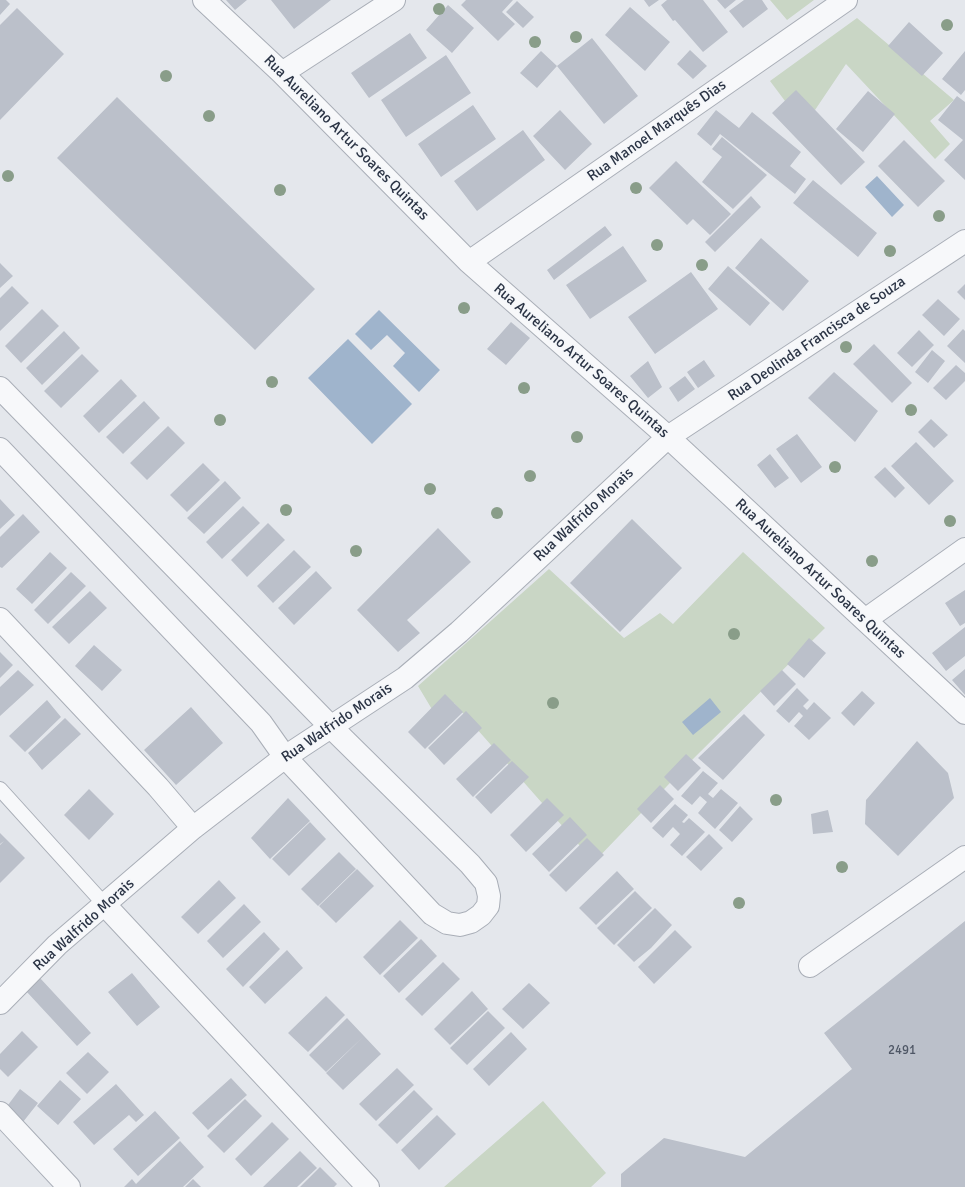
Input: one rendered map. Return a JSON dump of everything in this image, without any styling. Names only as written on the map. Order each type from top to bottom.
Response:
[{"type":"street","name":"Rua Aureliano Artur Soares Quintas","points":[[204,0],[282,73],[469,262],[668,437],[965,713]]},
{"type":"street","points":[[282,73],[394,0]]},
{"type":"street","name":"Rua Manoel Marquês Dias","points":[[469,262],[846,0]]},
{"type":"street","name":"Rua Deolinda Francisca de Souza","points":[[668,437],[965,241]]},
{"type":"street","points":[[0,388],[330,726],[470,864],[486,883],[489,896],[488,906],[481,915],[471,922],[460,925],[447,923],[432,914],[285,757],[261,723],[0,448]]},
{"type":"street","name":"Rua Walfrido Morais","points":[[0,1003],[57,945],[193,828],[285,757],[405,678],[459,632],[668,437]]},
{"type":"street","points":[[865,620],[965,549]]},
{"type":"street","points":[[0,619],[158,787],[193,828]]},
{"type":"street","points":[[810,966],[965,857]]},
{"type":"street","points":[[105,905],[368,1187]]},
{"type":"street","points":[[0,1113],[69,1187]]},
{"type":"lane","points":[[0,789],[105,905]]},
{"type":"green space","points":[[770,0],[814,0],[787,20]]},
{"type":"green space","points":[[857,18],[954,100],[930,121],[950,144],[935,159],[846,64],[815,110],[785,101],[770,81]]},
{"type":"green space","points":[[743,552],[825,628],[692,760],[594,862],[454,703],[436,716],[418,686],[549,569],[624,638],[660,613],[673,624]]},
{"type":"green space","points":[[543,1101],[606,1173],[591,1187],[444,1187]]},
{"type":"water","points":[[877,176],[904,205],[892,217],[865,187]]},
{"type":"water","points":[[379,310],[440,370],[419,392],[393,366],[405,353],[387,335],[371,350],[355,334]]},
{"type":"water","points":[[348,339],[412,404],[372,444],[308,378]]},
{"type":"water","points":[[710,698],[721,712],[693,735],[682,722]]},
{"type":"building","points":[[0,0],[6,0],[10,4],[0,15]]},
{"type":"building","points":[[226,0],[247,0],[235,10]]},
{"type":"building","points":[[271,0],[331,0],[294,29]]},
{"type":"building","points":[[466,0],[513,0],[502,12],[515,24],[498,41],[461,5]]},
{"type":"building","points":[[644,0],[659,0],[649,7]]},
{"type":"building","points":[[667,0],[703,0],[728,32],[703,52],[675,20],[673,21],[661,5]]},
{"type":"building","points":[[717,0],[736,0],[725,9]]},
{"type":"building","points":[[744,0],[762,0],[768,9],[743,28],[729,11]]},
{"type":"building","points":[[517,1],[534,17],[523,28],[506,12]]},
{"type":"building","points":[[448,5],[474,28],[452,53],[426,30]]},
{"type":"building","points":[[630,7],[670,42],[645,71],[605,35]]},
{"type":"building","points":[[17,8],[64,54],[0,120],[0,25]]},
{"type":"building","points":[[909,22],[943,53],[922,76],[888,46]]},
{"type":"building","points":[[410,33],[427,58],[369,98],[351,73]]},
{"type":"building","points":[[592,38],[638,96],[604,124],[557,66]]},
{"type":"building","points":[[690,50],[707,66],[693,79],[677,64]]},
{"type":"building","points":[[541,51],[557,66],[537,88],[520,73]]},
{"type":"building","points":[[965,51],[965,90],[961,95],[942,79]]},
{"type":"building","points":[[446,55],[471,93],[406,137],[381,100]]},
{"type":"building","points":[[796,90],[865,162],[841,185],[772,113]]},
{"type":"building","points":[[868,91],[895,114],[863,152],[836,129]]},
{"type":"building","points":[[957,96],[965,102],[965,180],[944,160],[963,140],[938,120]]},
{"type":"building","points":[[117,97],[315,289],[255,350],[57,158]]},
{"type":"building","points":[[473,105],[496,139],[441,177],[418,144]]},
{"type":"building","points":[[560,110],[592,144],[565,170],[533,136]]},
{"type":"building","points":[[716,110],[739,128],[752,112],[801,152],[790,166],[806,179],[795,194],[720,134],[711,146],[697,134]]},
{"type":"building","points":[[523,130],[545,160],[477,211],[454,181]]},
{"type":"building","points":[[722,137],[767,175],[733,209],[702,182],[722,157],[712,149]]},
{"type":"building","points":[[904,140],[945,181],[918,207],[878,166]]},
{"type":"building","points":[[676,161],[731,214],[710,235],[693,219],[687,225],[649,188]]},
{"type":"building","points":[[813,180],[877,233],[858,257],[793,203]]},
{"type":"building","points":[[751,196],[761,207],[715,252],[705,242]]},
{"type":"building","points":[[605,226],[612,235],[554,280],[547,270]]},
{"type":"building","points":[[761,238],[809,281],[783,311],[735,268]]},
{"type":"building","points":[[623,246],[647,281],[590,319],[566,285]]},
{"type":"building","points":[[0,263],[13,276],[0,288]]},
{"type":"building","points":[[728,266],[770,303],[750,326],[708,289]]},
{"type":"building","points":[[691,272],[718,309],[655,354],[628,317]]},
{"type":"building","points":[[965,284],[965,300],[957,292]]},
{"type":"building","points":[[12,286],[29,303],[0,331],[0,298]]},
{"type":"building","points":[[938,299],[960,319],[944,336],[922,315]]},
{"type":"building","points":[[42,309],[59,326],[21,363],[5,346]]},
{"type":"building","points":[[511,322],[530,338],[506,365],[487,349]]},
{"type":"building","points":[[963,329],[965,331],[965,363],[947,346]]},
{"type":"building","points":[[919,330],[934,345],[912,367],[897,353]]},
{"type":"building","points":[[64,331],[80,348],[42,385],[26,368]]},
{"type":"building","points":[[874,344],[912,383],[892,403],[853,364]]},
{"type":"building","points":[[932,350],[945,361],[928,383],[915,372]]},
{"type":"building","points":[[82,354],[99,371],[61,408],[44,391]]},
{"type":"building","points":[[704,360],[715,376],[698,388],[687,372]]},
{"type":"building","points":[[648,361],[662,387],[648,398],[630,376]]},
{"type":"building","points":[[956,365],[965,373],[965,381],[946,400],[933,388]]},
{"type":"building","points":[[834,372],[878,411],[855,442],[808,398]]},
{"type":"building","points":[[685,376],[695,389],[678,402],[669,388]]},
{"type":"building","points":[[121,379],[137,396],[99,433],[83,416]]},
{"type":"building","points":[[144,401],[160,418],[123,454],[106,437]]},
{"type":"building","points":[[931,419],[948,435],[934,448],[918,432]]},
{"type":"building","points":[[168,426],[185,443],[147,480],[130,463]]},
{"type":"building","points":[[797,434],[822,467],[801,483],[776,449]]},
{"type":"building","points":[[916,442],[954,481],[929,505],[891,466]]},
{"type":"building","points":[[770,454],[789,478],[775,488],[757,465]]},
{"type":"building","points":[[203,463],[220,480],[187,512],[170,495]]},
{"type":"building","points":[[885,467],[905,488],[895,498],[874,477]]},
{"type":"building","points":[[225,481],[241,498],[204,534],[187,518]]},
{"type":"building","points":[[0,499],[15,515],[0,529]]},
{"type":"building","points":[[243,506],[260,523],[222,559],[206,542]]},
{"type":"building","points":[[23,514],[40,532],[2,568],[0,567],[0,537]]},
{"type":"building","points":[[632,519],[682,568],[620,632],[570,583]]},
{"type":"building","points":[[268,523],[285,540],[247,577],[231,560]]},
{"type":"building","points":[[438,528],[471,562],[407,620],[420,633],[398,652],[357,610]]},
{"type":"building","points":[[294,550],[311,567],[273,603],[257,586]]},
{"type":"building","points":[[50,552],[67,568],[32,604],[16,589]]},
{"type":"building","points":[[316,571],[332,588],[294,625],[278,608]]},
{"type":"building","points":[[71,572],[86,586],[48,624],[34,610]]},
{"type":"building","points":[[965,590],[965,623],[960,626],[945,603]]},
{"type":"building","points":[[90,591],[107,608],[69,644],[52,627]]},
{"type":"building","points":[[965,627],[965,656],[946,671],[932,653]]},
{"type":"building","points":[[809,638],[826,653],[804,678],[787,664]]},
{"type":"building","points":[[94,645],[122,670],[102,691],[75,666]]},
{"type":"building","points":[[0,652],[13,665],[0,678]]},
{"type":"building","points":[[965,669],[965,695],[952,680]]},
{"type":"building","points":[[18,670],[34,685],[0,716],[0,687]]},
{"type":"building","points":[[782,670],[796,684],[774,706],[760,691]]},
{"type":"building","points":[[797,688],[809,700],[803,706],[807,710],[814,702],[831,718],[809,740],[794,726],[803,716],[799,712],[789,723],[776,711]]},
{"type":"building","points":[[862,691],[875,703],[854,726],[841,713]]},
{"type":"building","points":[[445,694],[463,712],[425,749],[408,732]]},
{"type":"building","points":[[47,700],[61,717],[25,752],[9,736]]},
{"type":"building","points":[[191,707],[223,743],[176,785],[144,750]]},
{"type":"building","points":[[466,711],[482,728],[444,765],[428,748]]},
{"type":"building","points":[[744,714],[765,735],[723,780],[698,758]]},
{"type":"building","points":[[65,718],[81,734],[42,770],[28,753]]},
{"type":"building","points":[[917,741],[948,773],[954,798],[898,856],[865,824],[866,800]]},
{"type":"building","points":[[494,743],[511,760],[473,797],[456,779]]},
{"type":"building","points":[[686,754],[701,768],[678,791],[664,777]]},
{"type":"building","points":[[512,761],[529,777],[491,814],[475,797]]},
{"type":"building","points":[[703,771],[718,783],[708,794],[713,798],[721,789],[738,803],[715,829],[698,813],[707,802],[700,796],[692,805],[681,796]]},
{"type":"building","points":[[660,785],[674,799],[651,823],[637,809]]},
{"type":"building","points":[[89,789],[114,814],[89,840],[64,815]]},
{"type":"building","points":[[288,798],[310,821],[270,859],[251,838]]},
{"type":"building","points":[[547,798],[564,815],[526,852],[510,835]]},
{"type":"building","points":[[675,804],[688,815],[682,822],[684,823],[689,818],[705,832],[682,856],[670,845],[680,834],[673,827],[663,838],[652,828]]},
{"type":"building","points":[[740,806],[753,819],[732,842],[719,830]]},
{"type":"building","points":[[828,810],[833,832],[813,834],[811,814]]},
{"type":"building","points":[[570,817],[587,835],[549,872],[532,854]]},
{"type":"building","points":[[310,822],[326,839],[289,876],[272,859]]},
{"type":"building","points":[[0,833],[25,858],[0,883],[0,845],[4,841],[0,844]]},
{"type":"building","points":[[709,834],[723,848],[701,871],[686,857]]},
{"type":"building","points":[[587,838],[604,855],[566,892],[549,875]]},
{"type":"building","points":[[339,852],[356,869],[318,906],[301,889]]},
{"type":"building","points":[[357,869],[374,886],[336,923],[319,906]]},
{"type":"building","points":[[617,871],[634,889],[596,925],[579,908]]},
{"type":"building","points":[[219,880],[236,898],[198,934],[181,917]]},
{"type":"building","points":[[635,891],[652,908],[614,945],[597,928]]},
{"type":"building","points":[[244,904],[261,922],[223,958],[207,941]]},
{"type":"building","points":[[655,908],[672,925],[651,948],[634,962],[617,945]]},
{"type":"building","points":[[400,920],[418,938],[380,975],[363,957]]},
{"type":"building","points":[[965,921],[965,1187],[621,1187],[621,1174],[664,1138],[745,1157],[852,1069],[824,1033]]},
{"type":"building","points":[[675,930],[692,947],[654,984],[638,967]]},
{"type":"building","points":[[264,932],[280,949],[243,987],[226,969]]},
{"type":"building","points":[[421,939],[437,956],[399,993],[383,976]]},
{"type":"building","points":[[287,950],[303,968],[265,1004],[249,987]]},
{"type":"building","points":[[443,962],[460,979],[422,1016],[405,999]]},
{"type":"building","points":[[132,973],[160,1007],[137,1026],[108,992]]},
{"type":"building","points":[[40,978],[91,1033],[77,1046],[26,991]]},
{"type":"building","points":[[529,983],[550,1003],[523,1029],[502,1009]]},
{"type":"building","points":[[472,991],[488,1009],[450,1045],[434,1029]]},
{"type":"building","points":[[326,996],[345,1015],[308,1052],[288,1033]]},
{"type":"building","points":[[488,1011],[505,1028],[467,1065],[450,1048]]},
{"type":"building","points":[[347,1018],[364,1036],[326,1072],[309,1055]]},
{"type":"building","points":[[22,1031],[38,1047],[8,1077],[0,1069],[0,1054]]},
{"type":"building","points":[[511,1032],[527,1049],[489,1086],[473,1069]]},
{"type":"building","points":[[364,1036],[381,1054],[343,1090],[326,1073]]},
{"type":"building","points":[[88,1052],[109,1072],[87,1094],[66,1073]]},
{"type":"building","points":[[397,1068],[414,1085],[376,1121],[359,1104]]},
{"type":"building","points":[[231,1078],[247,1095],[208,1130],[192,1113]]},
{"type":"building","points":[[60,1080],[81,1099],[58,1125],[37,1106]]},
{"type":"building","points":[[116,1084],[144,1115],[136,1122],[129,1115],[94,1145],[73,1122]]},
{"type":"building","points":[[20,1089],[38,1103],[23,1122],[5,1109]]},
{"type":"building","points":[[414,1090],[433,1109],[397,1144],[378,1125]]},
{"type":"building","points":[[245,1099],[262,1116],[224,1153],[207,1136]]},
{"type":"building","points":[[155,1111],[180,1138],[138,1176],[113,1149]]},
{"type":"building","points":[[437,1115],[456,1134],[419,1170],[401,1150]]},
{"type":"building","points":[[272,1122],[289,1139],[251,1176],[235,1159]]},
{"type":"building","points":[[180,1141],[204,1167],[183,1187],[124,1187],[132,1179],[136,1184]]},
{"type":"building","points":[[300,1151],[317,1168],[297,1187],[263,1187]]},
{"type":"building","points":[[320,1167],[337,1184],[334,1187],[300,1187]]},
{"type":"building","points":[[193,1179],[201,1187],[185,1187]]}]
